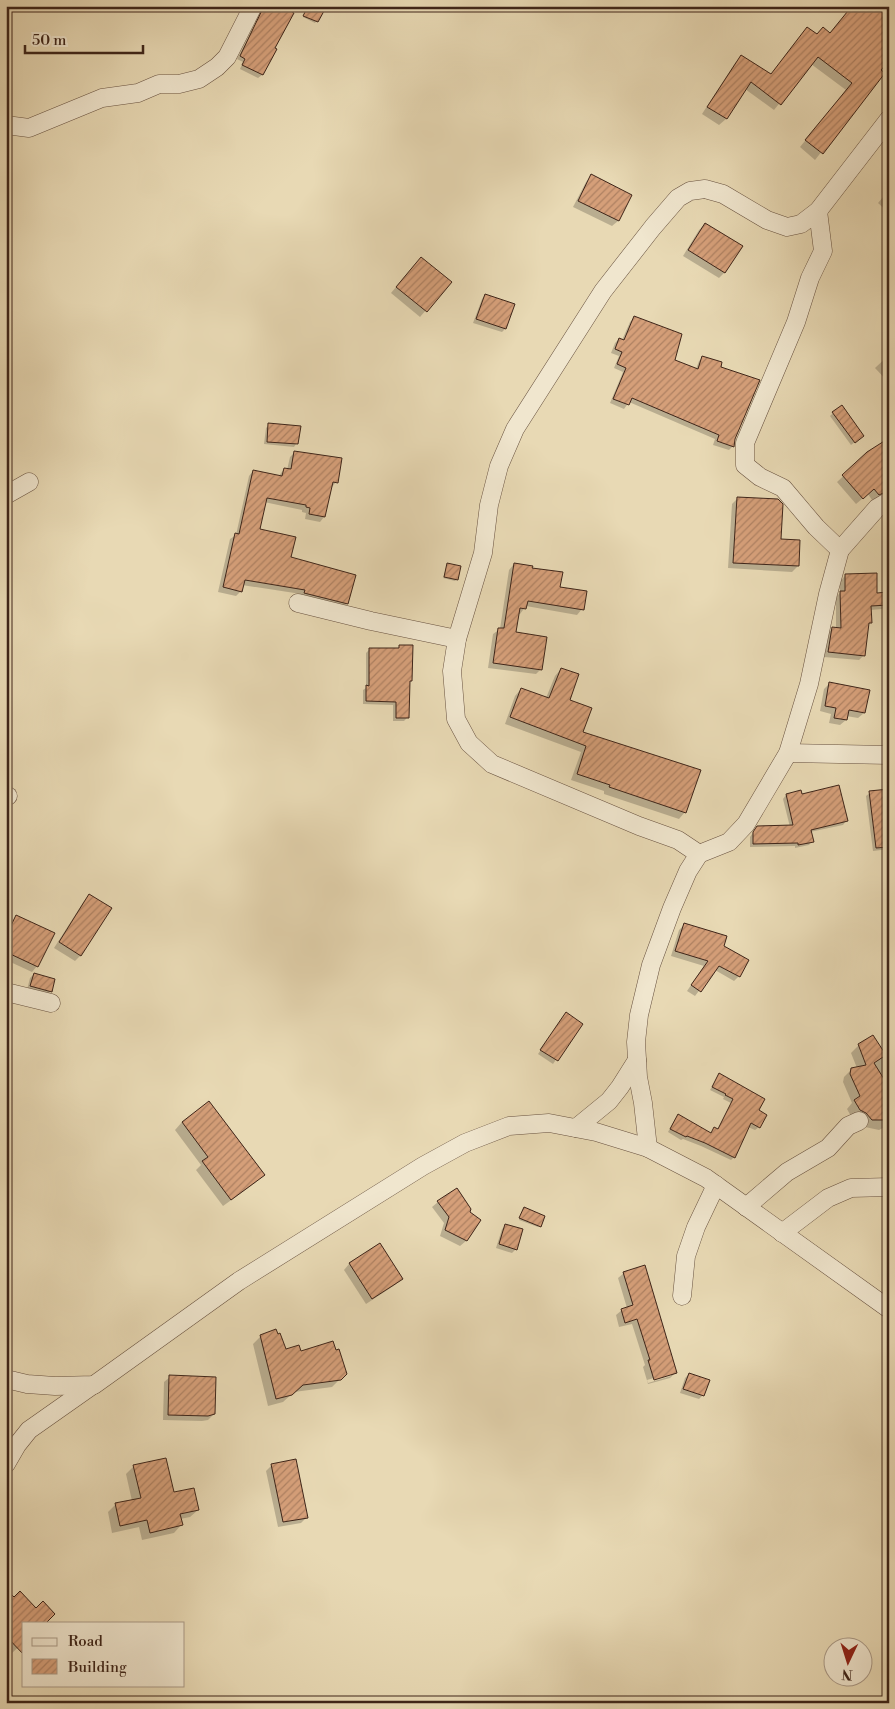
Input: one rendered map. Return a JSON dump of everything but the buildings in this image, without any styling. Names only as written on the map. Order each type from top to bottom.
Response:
[{"type":"street","points":[[6,125],[29,128],[102,98],[138,93],[159,84],[179,84],[199,79],[218,67],[227,57],[253,6]]},
{"type":"street","points":[[699,854],[678,840],[630,823],[492,764],[469,743],[456,719],[452,671],[457,639],[483,553],[488,505],[498,466],[516,429],[603,291],[678,198],[690,191],[705,189],[723,194],[767,220],[787,227],[801,224],[818,211],[889,119]]},
{"type":"street","points":[[818,211],[822,251],[810,278],[796,322],[746,443],[745,465],[760,476],[783,488],[816,527],[840,550]]},
{"type":"street","points":[[6,495],[29,482]]},
{"type":"street","points":[[648,1148],[638,1077],[639,1015],[651,965],[672,908],[688,871],[699,854],[729,842],[746,824],[788,752],[809,684],[828,594],[840,550],[877,508],[889,501]]},
{"type":"street","points":[[298,603],[457,639]]},
{"type":"street","points":[[788,752],[889,755]]},
{"type":"street","points":[[6,992],[51,1003]]},
{"type":"street","points":[[576,1128],[609,1101],[637,1060]]},
{"type":"street","points":[[746,1207],[787,1172],[828,1148],[848,1126],[860,1121]]},
{"type":"street","points":[[6,1464],[17,1445],[29,1430],[240,1281],[423,1166],[464,1143],[509,1126],[549,1123],[596,1132],[648,1148],[706,1178],[889,1309]]},
{"type":"street","points":[[682,1296],[686,1256],[696,1227],[716,1185]]},
{"type":"street","points":[[782,1233],[828,1198],[851,1188],[889,1187]]},
{"type":"street","points":[[6,1380],[54,1386],[94,1385]]}]
